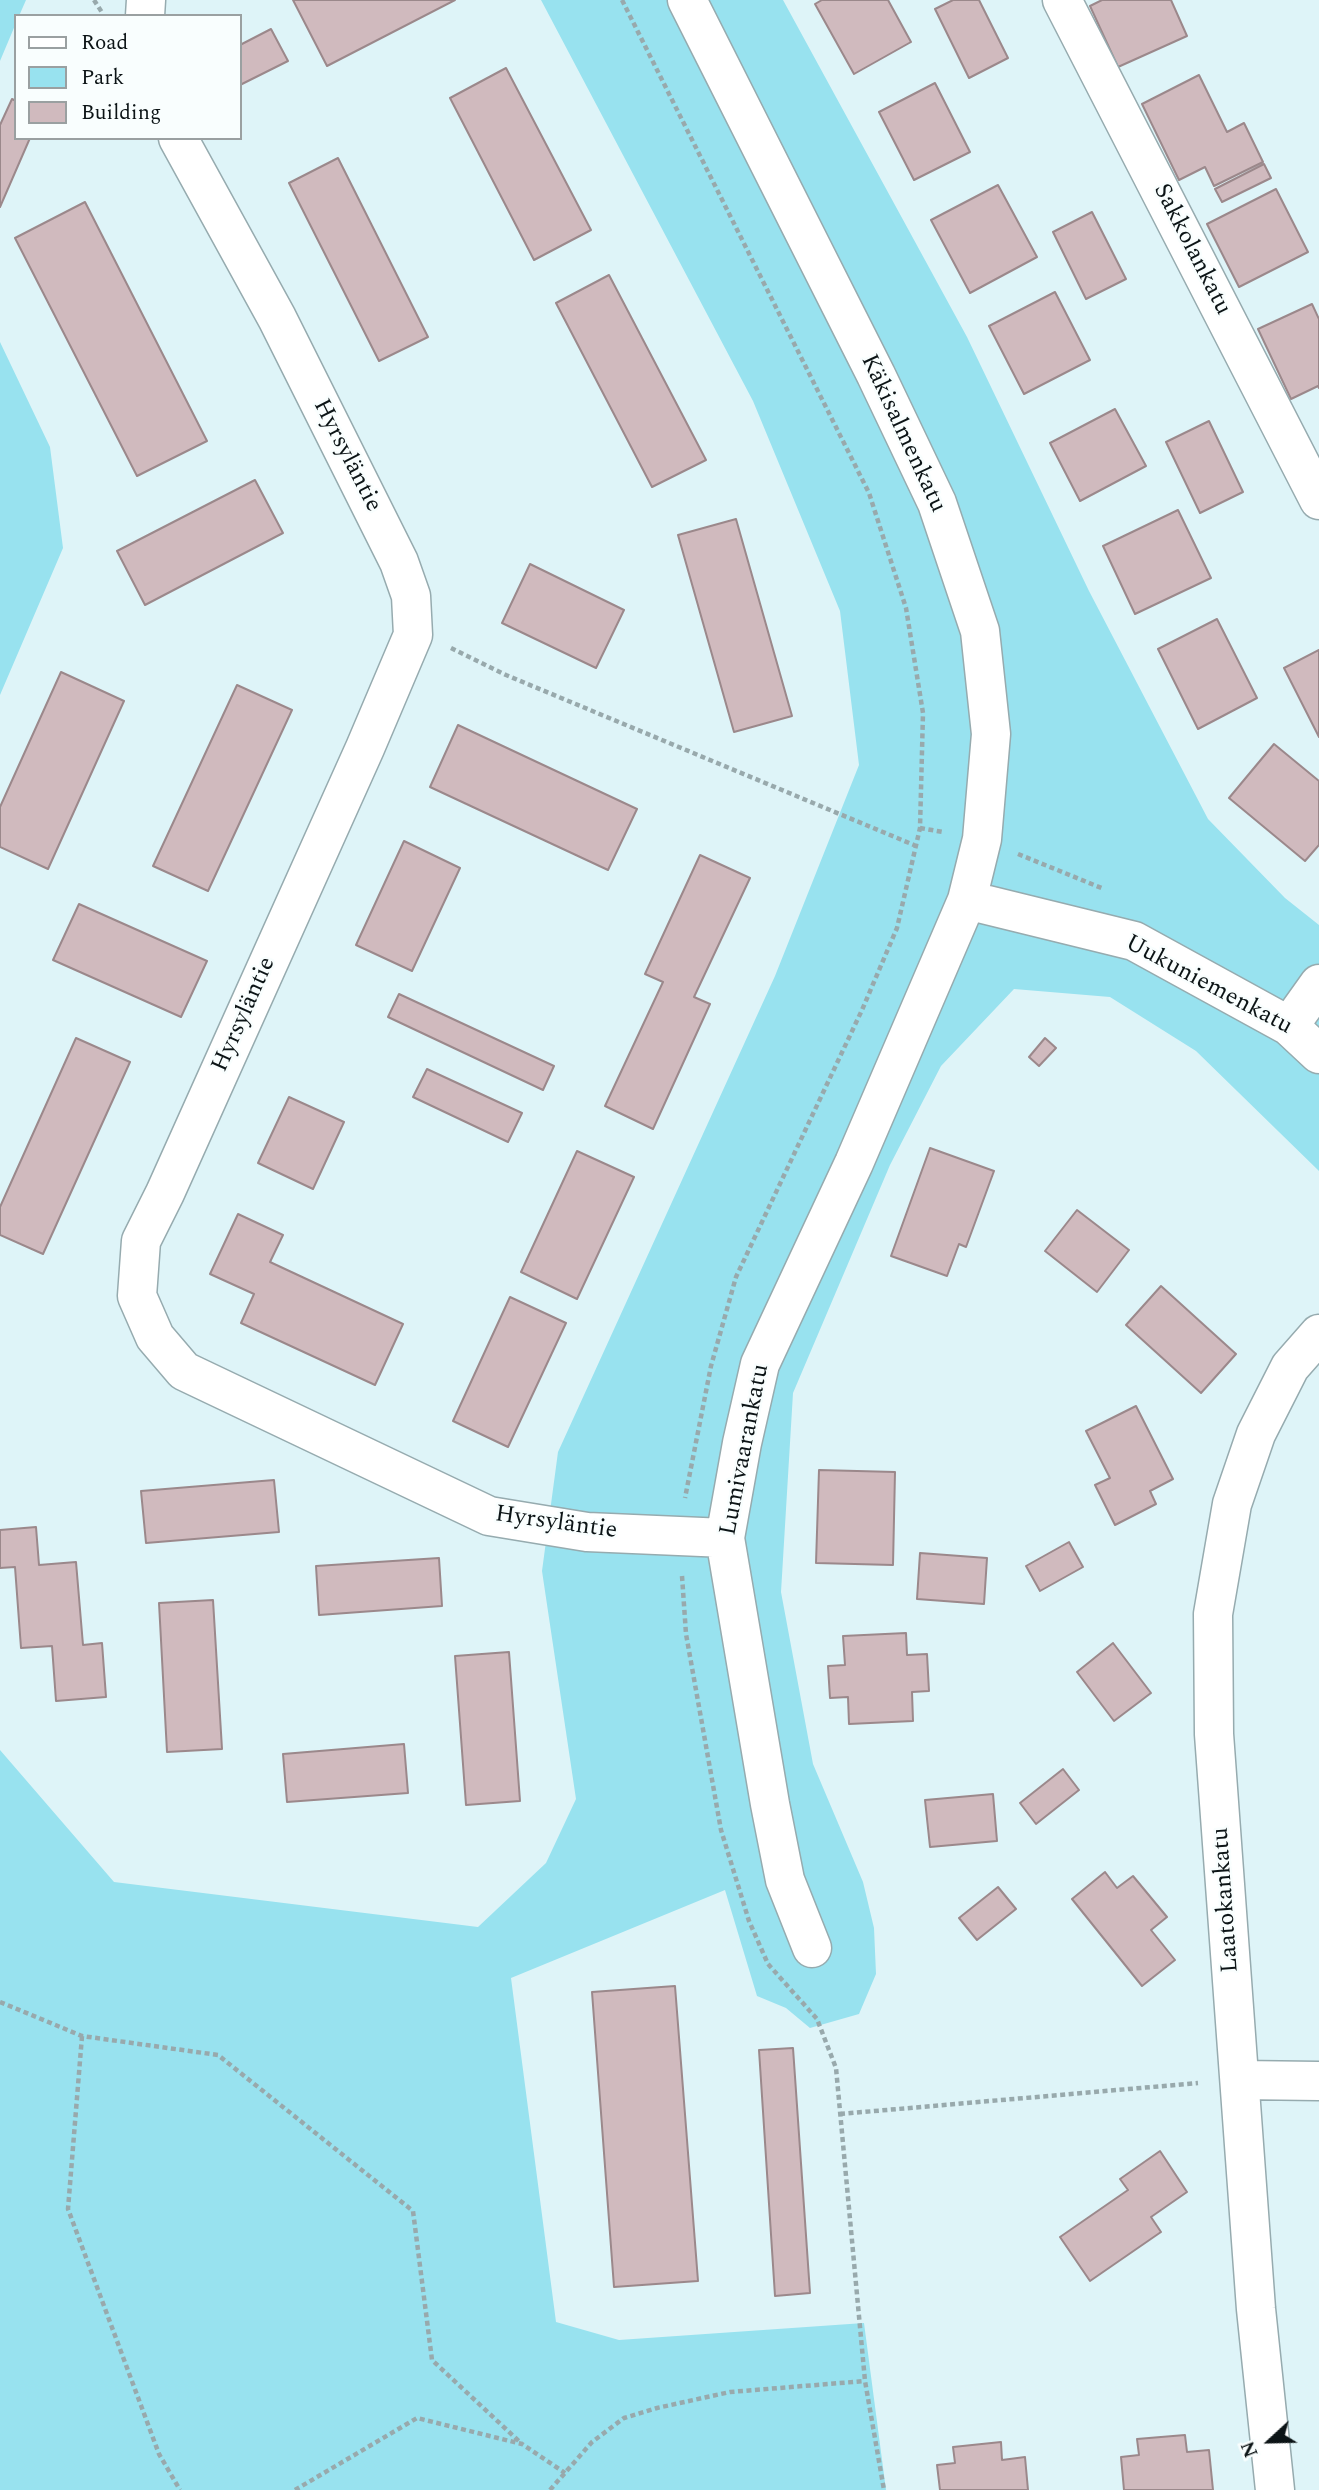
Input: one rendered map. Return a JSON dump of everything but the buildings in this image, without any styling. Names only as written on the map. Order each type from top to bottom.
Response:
[{"type":"street","name":"Käkisalmenkatu","points":[[687,0],[876,375],[931,491],[980,631],[991,734],[982,839],[967,900]]},
{"type":"street","name":"Sakkolankatu","points":[[1062,0],[1319,500]]},
{"type":"street","name":"Hyrsyläntie","points":[[179,140],[277,318],[399,562],[411,596],[413,635],[349,785],[171,1181],[141,1241],[137,1296],[155,1337],[184,1371],[489,1516],[587,1532],[725,1538]]},
{"type":"street","name":"Uukuniemenkatu","points":[[967,900],[1133,941],[1289,1026],[1319,1054]]},
{"type":"street","name":"Lumivaarankatu","points":[[812,1948],[785,1880],[725,1538],[760,1364],[854,1163],[967,900]]},
{"type":"street","points":[[1289,1026],[1319,984]]},
{"type":"street","name":"Laatokankatu","points":[[1275,2490],[1256,2309],[1214,1734],[1213,1614],[1232,1504],[1255,1434],[1290,1367],[1319,1334]]},
{"type":"street","points":[[1241,2080],[1319,2081]]},
{"type":"path","points":[[622,0],[869,493],[906,608],[923,713],[920,828],[897,928],[862,1010],[736,1278],[711,1366],[685,1500]]},
{"type":"path","points":[[413,630],[506,675],[914,845]]},
{"type":"path","points":[[681,1568],[686,1634],[706,1737]]},
{"type":"path","points":[[0,2002],[82,2036],[218,2055],[413,2211],[432,2360],[522,2444],[565,2473]]},
{"type":"path","points":[[82,2036],[68,2209],[159,2454],[180,2490]]},
{"type":"path","points":[[884,2490],[865,2381],[840,2114],[1241,2080]]},
{"type":"path","points":[[550,2490],[592,2442],[624,2418],[730,2392],[865,2381]]},
{"type":"path","points":[[295,2490],[417,2418],[522,2444]]},
{"type":"green space","points":[[0,0],[26,0],[20,14],[14,14],[14,28],[0,61]]},
{"type":"green space","points":[[541,0],[783,0],[967,337],[1089,591],[1208,819],[1285,898],[1319,925],[1319,1171],[1196,1051],[1110,997],[1014,989],[941,1066],[890,1165],[793,1393],[781,1592],[813,1764],[863,1882],[874,1928],[876,1974],[859,2014],[810,2028],[786,2008],[757,1996],[725,1890],[511,1978],[556,2322],[619,2340],[864,2323],[886,2490],[0,2490],[0,1750],[114,1882],[478,1927],[546,1863],[576,1799],[542,1571],[558,1452],[775,976],[859,765],[840,611],[753,401]]},
{"type":"green space","points":[[0,342],[50,447],[63,548],[0,695]]}]
